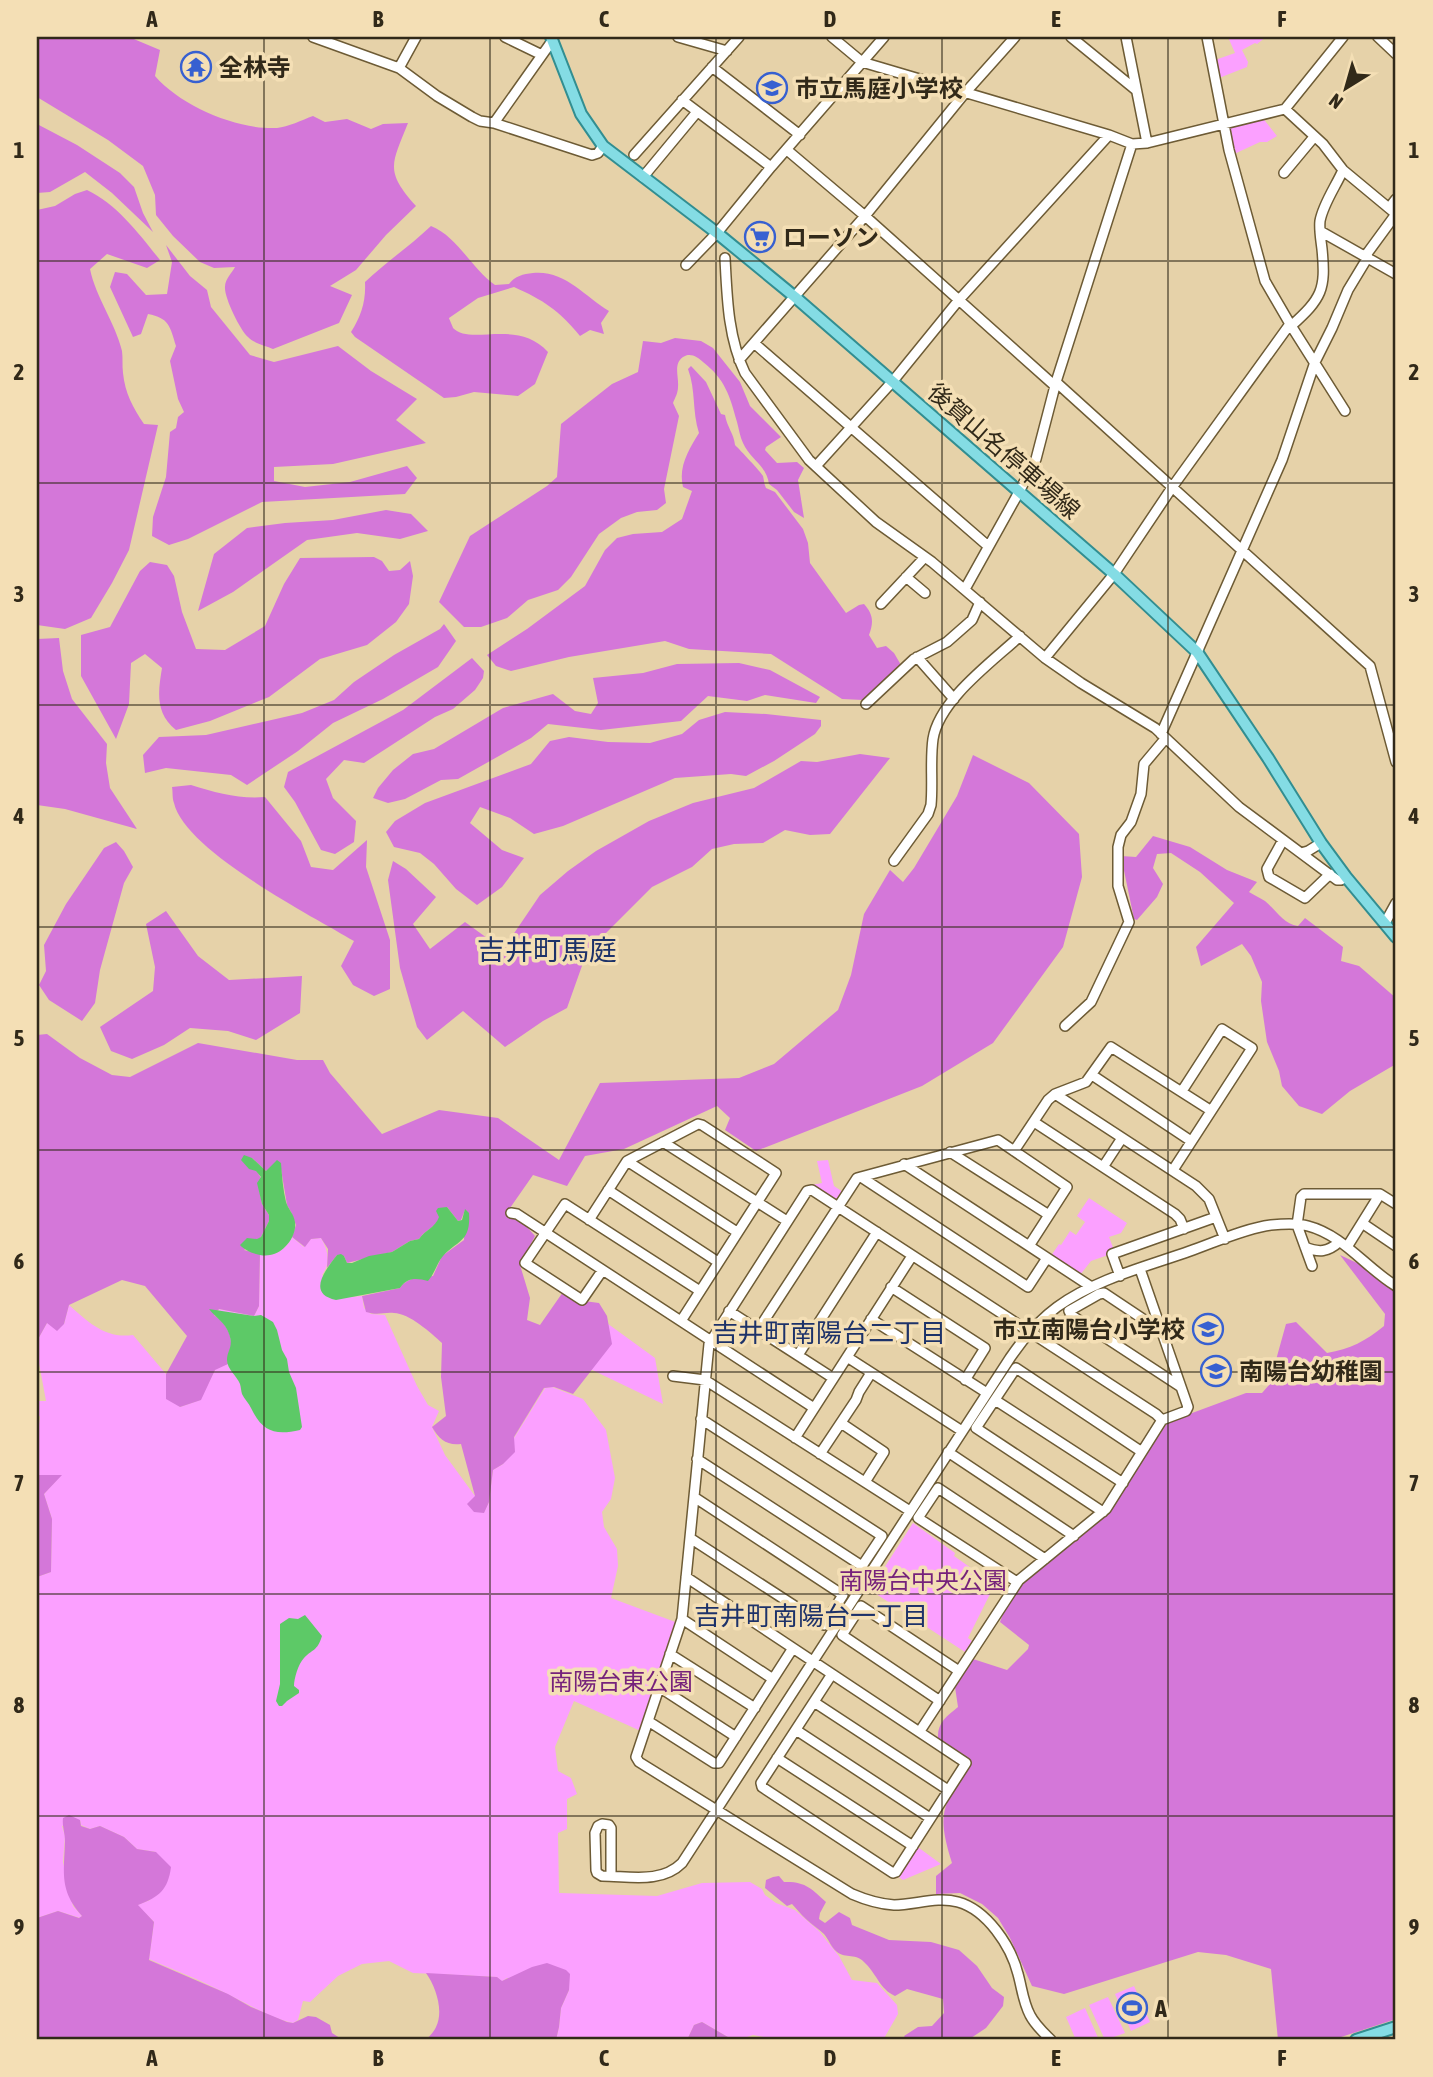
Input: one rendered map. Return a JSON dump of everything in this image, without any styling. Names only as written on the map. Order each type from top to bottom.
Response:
[{"type":"main road","name":"後賀山名停車場線","points":[[551,39],[581,114],[603,146],[795,297],[1114,574],[1197,652],[1321,843],[1396,937]]},
{"type":"main road","points":[[1356,2040],[1396,2027]]},
{"type":"main road","points":[[1378,2040],[1396,2034]]},
{"type":"street","points":[[313,37],[338,41],[399,68],[472,117],[592,155],[598,153],[603,146]]},
{"type":"street","points":[[399,68],[416,37]]},
{"type":"street","points":[[505,37],[542,55]]},
{"type":"street","points":[[678,37],[727,51]]},
{"type":"street","points":[[634,155],[738,37]]},
{"type":"street","points":[[832,37],[862,62],[1132,144],[1223,126],[1285,109],[1343,37]]},
{"type":"street","points":[[686,265],[717,233],[884,37]]},
{"type":"street","points":[[739,360],[865,216],[965,93],[1015,37]]},
{"type":"street","points":[[1071,37],[1136,90]]},
{"type":"street","points":[[1126,37],[1147,143]]},
{"type":"street","points":[[1207,37],[1223,126],[1240,197],[1265,281],[1345,411]]},
{"type":"street","points":[[1378,37],[1396,54]]},
{"type":"street","points":[[494,124],[551,39]]},
{"type":"street","points":[[712,68],[800,135]]},
{"type":"street","points":[[682,100],[771,167]]},
{"type":"street","points":[[1065,1026],[1091,1002],[1129,922],[1118,886],[1118,847],[1141,794],[1144,764],[1163,736],[1197,652],[1283,460],[1315,362],[1348,290],[1396,214],[1343,170],[1323,144],[1285,109]]},
{"type":"street","points":[[643,177],[697,112]]},
{"type":"street","points":[[816,467],[893,381],[958,301],[1109,135]]},
{"type":"street","points":[[1284,173],[1314,137]]},
{"type":"street","points":[[965,589],[1036,459],[1056,384],[1132,144]]},
{"type":"street","points":[[787,150],[1173,486],[1370,667],[1396,762]]},
{"type":"street","points":[[1045,658],[1114,574],[1173,486],[1290,325],[1318,299],[1324,271],[1320,220],[1343,170]]},
{"type":"street","points":[[1389,208],[1396,199]]},
{"type":"street","points":[[1320,231],[1396,274]]},
{"type":"street","points":[[725,258],[728,308],[739,360],[745,373],[816,467],[883,529],[925,556],[1045,658],[1134,714],[1163,736],[1239,807],[1283,840],[1330,874],[1341,880],[1346,877]]},
{"type":"street","points":[[754,343],[988,546]]},
{"type":"street","points":[[881,604],[925,556]]},
{"type":"street","points":[[906,577],[925,593]]},
{"type":"street","points":[[866,704],[916,657],[947,642],[972,620],[980,602]]},
{"type":"street","points":[[894,861],[928,814],[931,805],[933,741],[938,722],[954,699],[1020,636]]},
{"type":"street","points":[[916,657],[954,699]]},
{"type":"street","points":[[1283,840],[1267,869],[1269,877],[1305,898],[1330,874]]},
{"type":"street","points":[[1301,853],[1321,843]]},
{"type":"street","points":[[1385,923],[1396,903]]},
{"type":"street","points":[[1173,1170],[1252,1048],[1222,1029],[1182,1091]]},
{"type":"street","points":[[1014,1151],[1048,1100],[1055,1094],[1086,1082],[1111,1046],[1210,1110]]},
{"type":"street","points":[[1092,1075],[1191,1141]]},
{"type":"street","points":[[1055,1094],[1202,1191],[1209,1199],[1225,1239]]},
{"type":"street","points":[[1034,1122],[1175,1214],[1184,1228]]},
{"type":"street","points":[[589,1220],[627,1161],[698,1124],[776,1173],[681,1321]]},
{"type":"street","points":[[1102,1167],[1122,1138]]},
{"type":"street","points":[[758,1329],[857,1178],[995,1140],[1067,1187],[1029,1246]]},
{"type":"street","points":[[663,1142],[786,1221]]},
{"type":"street","points":[[950,1152],[1049,1216]]},
{"type":"street","points":[[627,1161],[737,1232]]},
{"type":"street","points":[[904,1164],[1090,1286]]},
{"type":"street","points":[[861,1177],[1028,1287],[1047,1258]]},
{"type":"street","points":[[1051,2040],[1031,2018],[1024,2002],[1018,1971],[1004,1943],[988,1918],[972,1907],[942,1899],[895,1905],[863,1899],[777,1849],[639,1762],[636,1757],[682,1619],[710,1340],[786,1221],[807,1191],[812,1189],[1031,1331],[1162,1420]]},
{"type":"street","points":[[608,1190],[718,1262]]},
{"type":"street","points":[[1312,1266],[1297,1225],[1301,1197],[1304,1194],[1380,1195],[1396,1204]]},
{"type":"street","points":[[1305,1247],[1323,1251],[1343,1244],[1363,1223],[1380,1195]]},
{"type":"street","points":[[602,1271],[582,1300],[525,1263],[565,1204],[700,1291]]},
{"type":"street","points":[[511,1213],[517,1214],[814,1408]]},
{"type":"street","points":[[1120,1276],[1112,1254],[1216,1217]]},
{"type":"street","points":[[1363,1223],[1396,1246]]},
{"type":"street","points":[[611,1876],[611,1828],[602,1824],[595,1833],[597,1873],[602,1876],[651,1877],[667,1874],[682,1863],[1010,1357],[1031,1331],[1056,1308],[1090,1286],[1270,1225],[1297,1225],[1320,1230],[1343,1244],[1396,1286]]},
{"type":"street","points":[[798,1356],[877,1232]]},
{"type":"street","points":[[794,1437],[912,1255]]},
{"type":"street","points":[[920,1731],[1017,1582],[1103,1512],[1162,1420],[1187,1410],[1140,1269]]},
{"type":"street","points":[[891,1287],[985,1348],[965,1380]]},
{"type":"street","points":[[1161,1331],[1104,1293],[1069,1311],[1070,1315],[1181,1387]]},
{"type":"street","points":[[729,1311],[833,1378]]},
{"type":"street","points":[[871,1319],[987,1393]]},
{"type":"street","points":[[847,1357],[962,1432]]},
{"type":"street","points":[[1103,1512],[976,1428],[1016,1368],[1142,1452]]},
{"type":"street","points":[[820,1454],[871,1373]]},
{"type":"street","points":[[673,1376],[705,1380],[910,1511]]},
{"type":"street","points":[[995,1399],[1123,1483]]},
{"type":"street","points":[[697,1459],[862,1566],[883,1536],[701,1419]]},
{"type":"street","points":[[841,1423],[884,1452],[864,1482]]},
{"type":"street","points":[[948,1452],[1074,1536]]},
{"type":"street","points":[[1017,1582],[918,1518],[938,1488],[1045,1559]]},
{"type":"street","points":[[690,1538],[824,1625],[843,1595],[694,1497]]},
{"type":"street","points":[[686,1577],[966,1763],[893,1873],[762,1787],[761,1783],[832,1674]]},
{"type":"street","points":[[940,1701],[842,1636],[861,1606],[959,1671]]},
{"type":"street","points":[[682,1619],[773,1679]]},
{"type":"street","points":[[648,1721],[714,1763],[719,1763],[793,1648]]},
{"type":"street","points":[[670,1654],[755,1708]]},
{"type":"street","points":[[659,1687],[736,1737]]},
{"type":"street","points":[[814,1702],[948,1790]]},
{"type":"street","points":[[796,1730],[930,1818]]},
{"type":"street","points":[[777,1758],[913,1846]]},
{"type":"green space","points":[[1228,37],[1266,37],[1242,50],[1248,62],[1247,67],[1219,78],[1215,60],[1235,53]]},
{"type":"green space","points":[[1262,117],[1277,136],[1232,155],[1225,127]]},
{"type":"green space","points":[[828,1160],[834,1186],[843,1192],[839,1198],[834,1199],[812,1185],[822,1183],[817,1161]]},
{"type":"green space","points":[[1089,1198],[1127,1223],[1121,1233],[1109,1237],[1114,1250],[1091,1261],[1080,1275],[1051,1256],[1070,1231],[1076,1235],[1085,1222],[1077,1216]]},
{"type":"green space","name":"南陽台東公園","points":[[292,1237],[304,1247],[311,1239],[321,1238],[328,1256],[322,1275],[351,1297],[362,1296],[364,1308],[371,1314],[385,1315],[417,1386],[428,1405],[439,1411],[432,1427],[445,1455],[475,1496],[474,1512],[484,1512],[489,1502],[493,1470],[503,1464],[514,1438],[545,1388],[552,1387],[583,1399],[606,1430],[615,1478],[611,1499],[602,1512],[604,1527],[617,1549],[618,1566],[611,1598],[678,1623],[643,1732],[574,1701],[555,1747],[558,1771],[571,1778],[577,1794],[567,1799],[567,1829],[558,1833],[559,1893],[657,1896],[702,1883],[750,1882],[776,1903],[795,1910],[819,1931],[839,1956],[852,1980],[877,1983],[897,2005],[898,2014],[883,2040],[779,2040],[753,2035],[733,2040],[702,2022],[694,2025],[687,2040],[556,2040],[561,2008],[569,1990],[507,1978],[501,1982],[497,1977],[413,1973],[389,1961],[362,1964],[338,1976],[310,2002],[303,2001],[298,2020],[293,2023],[285,2021],[149,1959],[154,1922],[137,1905],[150,1900],[156,1852],[137,1849],[124,1837],[100,1826],[90,1829],[81,1825],[80,1820],[62,1826],[65,1836],[63,1862],[73,1906],[82,1916],[80,1918],[58,1911],[37,1918],[37,1577],[51,1572],[52,1519],[44,1494],[61,1475],[37,1475],[40,1417],[37,1401],[46,1401],[37,1341],[47,1323],[64,1324],[69,1305],[106,1332],[133,1335],[166,1374],[166,1390],[180,1407],[200,1400],[215,1370],[219,1309],[254,1316],[259,1306],[260,1254],[279,1252]]},
{"type":"green space","points":[[604,1321],[655,1358],[663,1404],[561,1355]]},
{"type":"green space","name":"南陽台中央公園","points":[[913,1523],[991,1582],[993,1588],[968,1638],[972,1641],[965,1652],[870,1590]]},
{"type":"green space","points":[[915,1845],[941,1864],[903,1880],[896,1875]]},
{"type":"green space","name":"A","points":[[1134,1986],[1150,2022],[1131,2031],[1115,1994]]},
{"type":"green space","points":[[1108,1997],[1125,2033],[1105,2040],[1089,2005]]},
{"type":"green space","points":[[1085,2008],[1099,2040],[1076,2040],[1066,2017]]},
{"type":"shaded area","points":[[37,37],[129,37],[160,50],[155,76],[166,87],[194,106],[245,125],[277,128],[313,116],[325,122],[347,119],[371,129],[383,124],[408,123],[394,166],[399,184],[416,206],[356,270],[330,286],[352,295],[339,323],[273,349],[250,339],[237,321],[225,292],[226,281],[235,267],[214,268],[200,262],[156,215],[155,195],[143,166],[108,140],[37,97]]},
{"type":"shaded area","points":[[37,124],[77,145],[120,173],[134,187],[153,232],[112,193],[85,172],[50,192],[37,193]]},
{"type":"shaded area","points":[[87,190],[118,212],[160,260],[147,268],[107,254],[90,269],[119,340],[124,380],[130,400],[144,424],[158,425],[129,550],[91,618],[65,629],[37,625],[37,210],[55,206]]},
{"type":"shaded area","points":[[431,226],[449,237],[495,285],[509,284],[520,276],[544,273],[574,285],[609,311],[601,323],[604,334],[590,330],[580,336],[550,307],[514,287],[478,298],[449,318],[453,328],[471,335],[523,336],[548,352],[535,384],[518,396],[474,392],[444,398],[351,332],[362,309],[365,282]]},
{"type":"shaded area","points":[[166,245],[190,276],[207,290],[211,307],[250,355],[274,362],[338,346],[371,371],[417,399],[396,420],[426,443],[333,464],[274,467],[274,481],[305,487],[350,482],[407,466],[417,478],[405,494],[262,502],[188,539],[169,545],[152,536],[153,517],[166,477],[170,432],[176,428],[178,417],[184,412],[178,399],[170,361],[176,346],[168,324],[148,314],[141,334],[133,337],[110,287],[115,272],[127,274],[146,295],[167,294],[172,262]]},
{"type":"shaded area","points":[[675,338],[701,341],[713,348],[740,382],[750,406],[781,437],[765,450],[777,463],[797,462],[804,468],[798,480],[804,518],[794,512],[769,484],[765,472],[746,449],[722,382],[699,358],[686,356],[680,360],[677,367],[678,389],[673,403],[679,416],[664,489],[666,503],[657,510],[637,512],[621,518],[599,534],[571,577],[558,590],[528,600],[507,618],[481,627],[464,627],[439,602],[470,536],[557,477],[561,424],[612,384],[638,372],[643,341],[661,343]]},
{"type":"shaded area","points":[[691,366],[706,382],[721,414],[725,415],[735,445],[763,476],[766,488],[775,492],[803,529],[810,563],[846,613],[864,604],[872,618],[869,635],[877,648],[886,646],[901,665],[863,700],[842,699],[771,654],[689,649],[665,641],[569,657],[511,671],[496,666],[487,655],[585,586],[605,550],[617,538],[662,532],[682,519],[692,491],[683,487],[683,465],[699,433],[688,369]]},
{"type":"shaded area","points":[[386,510],[411,514],[428,531],[400,539],[357,533],[307,540],[233,592],[198,611],[214,554],[247,528],[333,520]]},
{"type":"shaded area","points":[[374,557],[382,561],[389,571],[400,570],[410,561],[413,576],[409,604],[396,622],[367,645],[320,659],[269,697],[210,721],[176,730],[169,723],[164,717],[160,702],[162,668],[145,654],[131,663],[129,704],[116,739],[81,676],[81,635],[110,627],[140,571],[150,562],[167,565],[174,576],[182,612],[196,649],[225,650],[265,626],[284,584],[300,558]]},
{"type":"shaded area","points":[[444,624],[456,641],[438,667],[383,699],[333,723],[298,751],[247,785],[231,775],[166,768],[145,773],[143,755],[159,737],[206,735],[302,713],[334,700],[354,682]]},
{"type":"shaded area","points":[[59,638],[63,671],[72,699],[107,744],[106,763],[110,788],[137,829],[65,809],[37,805],[37,639]]},
{"type":"shaded area","points":[[472,658],[484,671],[483,678],[475,690],[453,709],[435,717],[364,763],[344,760],[326,779],[333,798],[356,821],[354,842],[335,854],[321,850],[284,787],[288,772],[403,710]]},
{"type":"shaded area","points":[[739,663],[770,670],[820,697],[816,703],[765,695],[747,701],[708,696],[681,721],[601,730],[548,724],[531,738],[458,779],[441,780],[405,799],[388,803],[373,798],[393,770],[413,754],[434,749],[503,708],[553,694],[575,711],[591,714],[598,703],[593,678],[643,673],[677,664]]},
{"type":"shaded area","points":[[725,712],[821,720],[821,726],[815,734],[746,776],[731,774],[675,778],[563,826],[534,834],[510,818],[480,807],[470,823],[502,850],[524,858],[502,887],[477,905],[456,889],[434,864],[420,853],[394,847],[386,832],[395,821],[425,803],[531,764],[550,741],[569,737],[608,742],[650,743],[682,734],[699,720]]},
{"type":"shaded area","points":[[860,754],[890,758],[830,834],[810,835],[785,830],[763,843],[734,844],[712,849],[692,867],[652,887],[601,938],[583,963],[567,1008],[505,1047],[463,1011],[427,1040],[417,1027],[400,968],[388,880],[393,861],[406,869],[436,897],[413,924],[430,949],[465,922],[487,938],[487,963],[498,957],[540,895],[596,851],[649,821],[693,803],[754,788],[801,761],[817,762]]},
{"type":"shaded area","points":[[973,755],[1029,783],[1079,834],[1082,877],[1063,947],[993,1043],[922,1086],[756,1151],[725,1130],[730,1118],[717,1106],[624,1149],[585,1156],[567,1186],[533,1175],[510,1208],[535,1236],[520,1265],[530,1298],[527,1320],[540,1325],[563,1292],[584,1301],[599,1303],[607,1316],[612,1344],[573,1394],[554,1387],[544,1388],[514,1437],[515,1452],[493,1470],[489,1502],[484,1513],[474,1512],[467,1504],[475,1496],[461,1444],[444,1441],[432,1427],[446,1416],[441,1377],[442,1343],[406,1316],[366,1312],[362,1296],[400,1288],[415,1278],[433,1276],[442,1256],[464,1240],[465,1210],[458,1221],[447,1207],[436,1224],[419,1239],[410,1241],[392,1252],[347,1263],[344,1256],[337,1255],[327,1268],[328,1249],[321,1238],[311,1239],[305,1247],[292,1237],[296,1225],[287,1205],[280,1163],[266,1171],[252,1158],[261,1178],[258,1183],[262,1204],[269,1215],[261,1237],[244,1250],[260,1254],[259,1306],[254,1316],[219,1309],[214,1315],[229,1332],[231,1348],[228,1364],[215,1370],[201,1400],[180,1407],[166,1399],[166,1374],[187,1336],[145,1286],[122,1280],[69,1305],[64,1324],[57,1331],[47,1323],[37,1341],[37,1035],[47,1034],[80,1058],[112,1075],[130,1077],[198,1043],[297,1060],[323,1060],[330,1073],[382,1134],[439,1110],[498,1118],[559,1160],[600,1083],[739,1078],[774,1064],[838,1010],[851,975],[864,914],[890,870],[903,882],[914,868],[957,796]]},
{"type":"shaded area","points":[[191,785],[228,795],[265,797],[301,841],[311,867],[333,870],[367,840],[366,867],[390,940],[390,989],[374,996],[353,985],[341,966],[354,941],[252,881],[201,841],[183,822],[173,799],[172,787]]},
{"type":"shaded area","points":[[1153,836],[1190,847],[1227,870],[1257,882],[1249,892],[1265,901],[1284,920],[1298,926],[1305,918],[1343,947],[1341,961],[1359,966],[1396,998],[1396,1064],[1350,1091],[1322,1114],[1299,1106],[1282,1086],[1267,1042],[1261,1001],[1262,982],[1251,956],[1242,944],[1201,966],[1196,947],[1234,903],[1200,872],[1171,853],[1157,854],[1153,868],[1163,884],[1157,897],[1137,920],[1134,919],[1121,856],[1136,857]]},
{"type":"shaded area","points":[[116,842],[133,867],[124,883],[100,970],[95,1003],[82,1021],[49,1000],[39,985],[46,971],[44,945],[66,904],[104,848]]},
{"type":"shaded area","points":[[166,911],[198,956],[229,980],[302,976],[300,1013],[256,1040],[228,1031],[190,1028],[164,1045],[132,1059],[111,1051],[100,1027],[153,991],[155,967],[146,924]]},
{"type":"shaded area","points":[[244,1155],[252,1158],[266,1171],[277,1160],[281,1163],[285,1197],[295,1227],[288,1243],[275,1254],[258,1255],[240,1245],[247,1238],[261,1237],[269,1221],[257,1183],[261,1177],[241,1160]]},
{"type":"shaded area","points":[[447,1207],[458,1221],[462,1220],[465,1209],[469,1213],[468,1230],[443,1256],[428,1281],[413,1279],[400,1288],[336,1300],[322,1292],[321,1280],[337,1255],[341,1254],[347,1263],[352,1263],[369,1256],[392,1252],[410,1241],[419,1239],[437,1221],[438,1208]]},
{"type":"shaded area","points":[[1340,1255],[1357,1263],[1396,1293],[1396,2019],[1332,2040],[1278,2040],[1271,1969],[1226,1955],[1198,1952],[1064,1994],[1032,1986],[998,1918],[982,1904],[960,1893],[936,1894],[936,1876],[952,1863],[944,1832],[945,1810],[969,1763],[938,1738],[941,1724],[958,1707],[955,1687],[973,1659],[1007,1670],[1028,1649],[1029,1645],[1000,1622],[1005,1609],[1022,1583],[1106,1514],[1168,1422],[1246,1393],[1262,1393],[1269,1385],[1286,1324],[1296,1322],[1327,1353],[1357,1344],[1384,1326],[1385,1314]]},
{"type":"shaded area","points":[[209,1309],[261,1315],[273,1322],[296,1388],[302,1427],[300,1430],[276,1432],[264,1427],[255,1416],[227,1363],[231,1342],[227,1330]]},
{"type":"shaded area","points":[[37,1475],[62,1475],[44,1494],[52,1519],[51,1572],[37,1577]]},
{"type":"shaded area","points":[[305,1615],[322,1636],[316,1648],[304,1658],[298,1668],[294,1686],[299,1693],[279,1706],[276,1701],[280,1684],[280,1624],[289,1618],[298,1619]]},
{"type":"shaded area","points":[[69,1815],[80,1820],[81,1826],[90,1829],[100,1826],[124,1837],[137,1849],[156,1852],[171,1867],[168,1882],[161,1892],[138,1905],[154,1922],[149,1960],[287,2022],[293,2023],[308,2016],[316,2017],[330,2025],[332,2033],[343,2040],[37,2040],[37,1918],[58,1911],[79,1918],[82,1916],[70,1898],[64,1881],[63,1818]]},
{"type":"shaded area","points":[[779,1876],[784,1882],[808,1887],[826,1902],[819,1919],[825,1923],[839,1912],[850,1918],[852,1925],[889,1940],[931,1942],[959,1950],[977,1966],[992,1988],[1004,1997],[1003,2006],[986,2028],[968,2040],[907,2040],[904,2036],[918,2027],[932,2026],[944,2013],[943,1999],[907,1989],[895,1996],[890,1993],[862,1960],[837,1952],[824,1934],[792,1904],[787,1906],[765,1888],[766,1880]]},
{"type":"shaded area","points":[[547,1963],[570,1974],[569,1990],[561,2008],[556,2040],[425,2040],[435,2029],[439,2014],[436,1992],[426,1973],[497,1977],[502,1981]]},
{"type":"shaded area","points":[[702,2022],[733,2040],[687,2040],[694,2025]]},
{"type":"place","name":"全林寺","points":[[196,67]]},
{"type":"place","name":"市立馬庭小学校","points":[[772,88]]},
{"type":"place","name":"ローソン","points":[[760,237]]},
{"type":"place","name":"市立南陽台小学校","points":[[1208,1329]]},
{"type":"place","name":"南陽台幼稚園","points":[[1216,1371]]},
{"type":"place","name":"A","points":[[1132,2008]]},
{"type":"district","name":"吉井町馬庭","points":[[547,950]]},
{"type":"district","name":"吉井町南陽台二丁目","points":[[829,1333]]},
{"type":"district","name":"吉井町南陽台一丁目","points":[[811,1616]]}]
